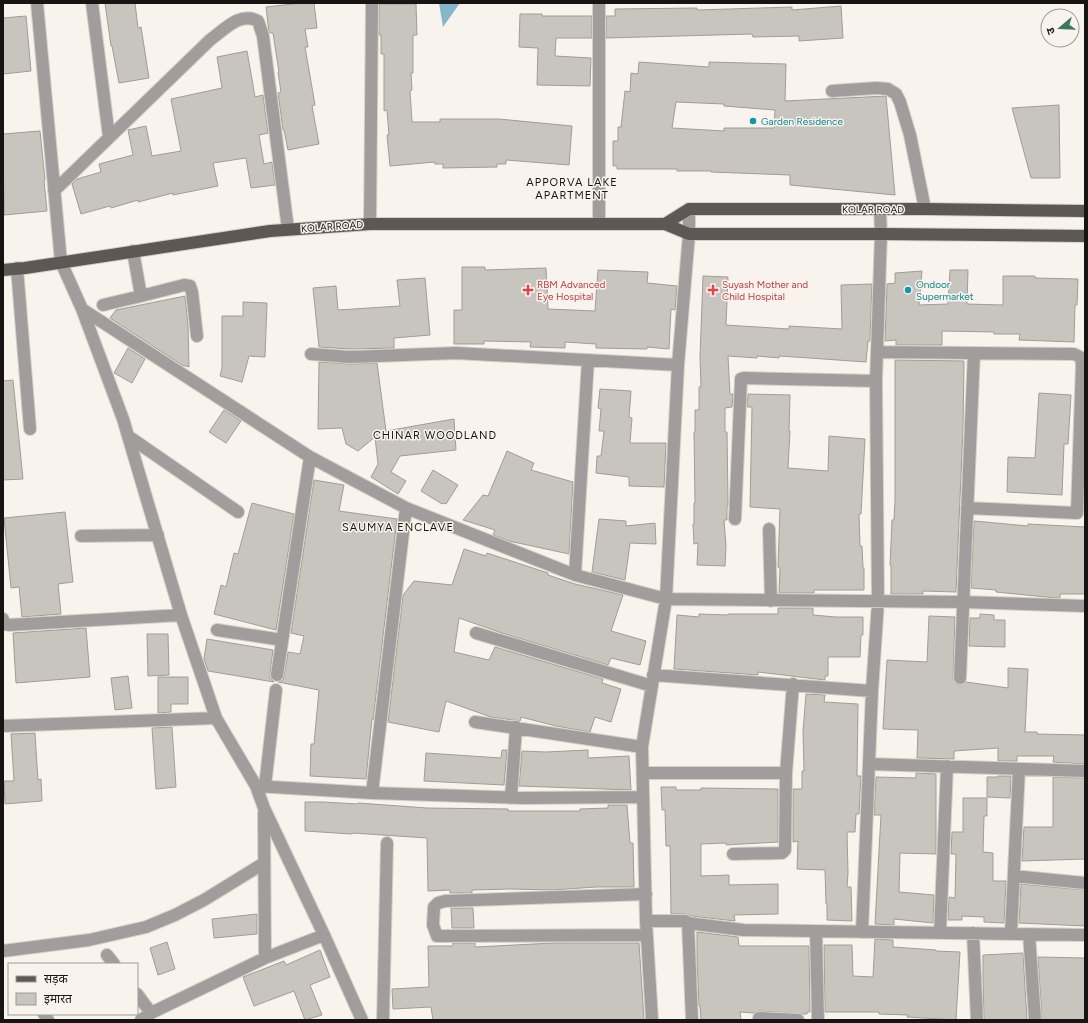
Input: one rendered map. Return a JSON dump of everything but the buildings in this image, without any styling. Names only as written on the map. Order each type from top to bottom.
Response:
[{"type":"main road","name":"KOLAR ROAD","points":[[690,209],[1085,211]]},
{"type":"main road","points":[[665,224],[690,209]]},
{"type":"main road","name":"KOLAR ROAD","points":[[3,270],[133,252],[270,230],[370,224],[665,224],[689,234],[1085,236]]},
{"type":"street","points":[[37,3],[61,262],[82,309],[128,436],[181,615],[216,718],[261,786]]},
{"type":"street","points":[[92,3],[109,137]]},
{"type":"street","points":[[370,224],[372,3]]},
{"type":"street","points":[[599,3],[599,224]]},
{"type":"street","points":[[54,191],[210,40],[237,20],[252,18],[258,21],[263,36],[288,229]]},
{"type":"street","points":[[832,91],[877,88],[888,89],[896,94],[900,102],[910,135],[925,209]]},
{"type":"street","points":[[652,1020],[646,921],[642,747],[666,599],[678,364],[690,209]]},
{"type":"street","points":[[862,932],[872,691],[878,602],[876,381],[881,234],[880,209]]},
{"type":"street","points":[[133,252],[141,296]]},
{"type":"street","points":[[17,268],[30,429]]},
{"type":"street","points":[[103,305],[184,285],[190,286],[197,336]]},
{"type":"street","points":[[82,309],[310,457],[406,508],[575,575],[666,599],[963,602],[1085,606]]},
{"type":"street","points":[[877,352],[1074,354],[1080,357],[1082,363],[1077,513],[966,508]]},
{"type":"street","points":[[311,354],[350,357],[456,353],[678,364]]},
{"type":"street","points":[[960,678],[966,508],[974,353]]},
{"type":"street","points":[[575,575],[588,360]]},
{"type":"street","points":[[735,519],[741,379],[876,381]]},
{"type":"street","points":[[128,436],[238,512]]},
{"type":"street","points":[[277,675],[310,457]]},
{"type":"street","points":[[372,793],[406,508]]},
{"type":"street","points":[[769,529],[771,601]]},
{"type":"street","points":[[81,536],[158,535]]},
{"type":"street","points":[[3,619],[4,624],[9,624],[181,615]]},
{"type":"street","points":[[217,630],[282,640]]},
{"type":"street","points":[[476,633],[653,681],[793,684],[872,691]]},
{"type":"street","points":[[733,854],[784,852],[785,850],[786,773],[793,684]]},
{"type":"street","points":[[265,958],[264,808],[261,786],[276,690]]},
{"type":"street","points":[[3,726],[216,718]]},
{"type":"street","points":[[475,722],[642,747]]},
{"type":"street","points":[[510,798],[516,727]]},
{"type":"street","points":[[869,764],[1085,771]]},
{"type":"street","points":[[940,933],[947,766]]},
{"type":"street","points":[[1012,933],[1019,769]]},
{"type":"street","points":[[643,773],[786,773]]},
{"type":"street","points":[[261,786],[372,793],[510,798],[643,797]]},
{"type":"street","points":[[264,808],[324,935],[358,1019]]},
{"type":"street","points":[[383,1020],[388,843]]},
{"type":"street","points":[[3,951],[89,940],[146,927],[175,915],[204,900],[264,863]]},
{"type":"street","points":[[1014,876],[1085,883]]},
{"type":"street","points":[[646,894],[445,901],[438,903],[434,907],[433,925],[437,936],[647,936]]},
{"type":"street","points":[[646,921],[685,921],[688,923],[743,930],[1085,934]]},
{"type":"street","points":[[688,923],[692,1020]]},
{"type":"street","points":[[816,931],[818,1020]]},
{"type":"street","points":[[974,933],[977,1020]]},
{"type":"street","points":[[1029,934],[1035,1020]]},
{"type":"street","points":[[138,996],[146,1016],[265,958],[324,935]]},
{"type":"street","points":[[759,1018],[798,1020]]},
{"type":"water","points":[[439,3],[460,3],[443,27]]},
{"type":"place","name":"Garden Residence","points":[[753,121]]},
{"type":"place","name":"RBM Advanced Eye Hospital","points":[[528,290]]},
{"type":"place","name":"Suyash Mother and Child Hospital","points":[[713,290]]},
{"type":"place","name":"Ondoor Supermarket","points":[[908,290]]},
{"type":"district","name":"APPORVA LAKE APARTMENT","points":[[572,188]]},
{"type":"district","name":"CHINAR WOODLAND","points":[[435,435]]},
{"type":"district","name":"SAUMYA ENCLAVE","points":[[398,527]]}]
